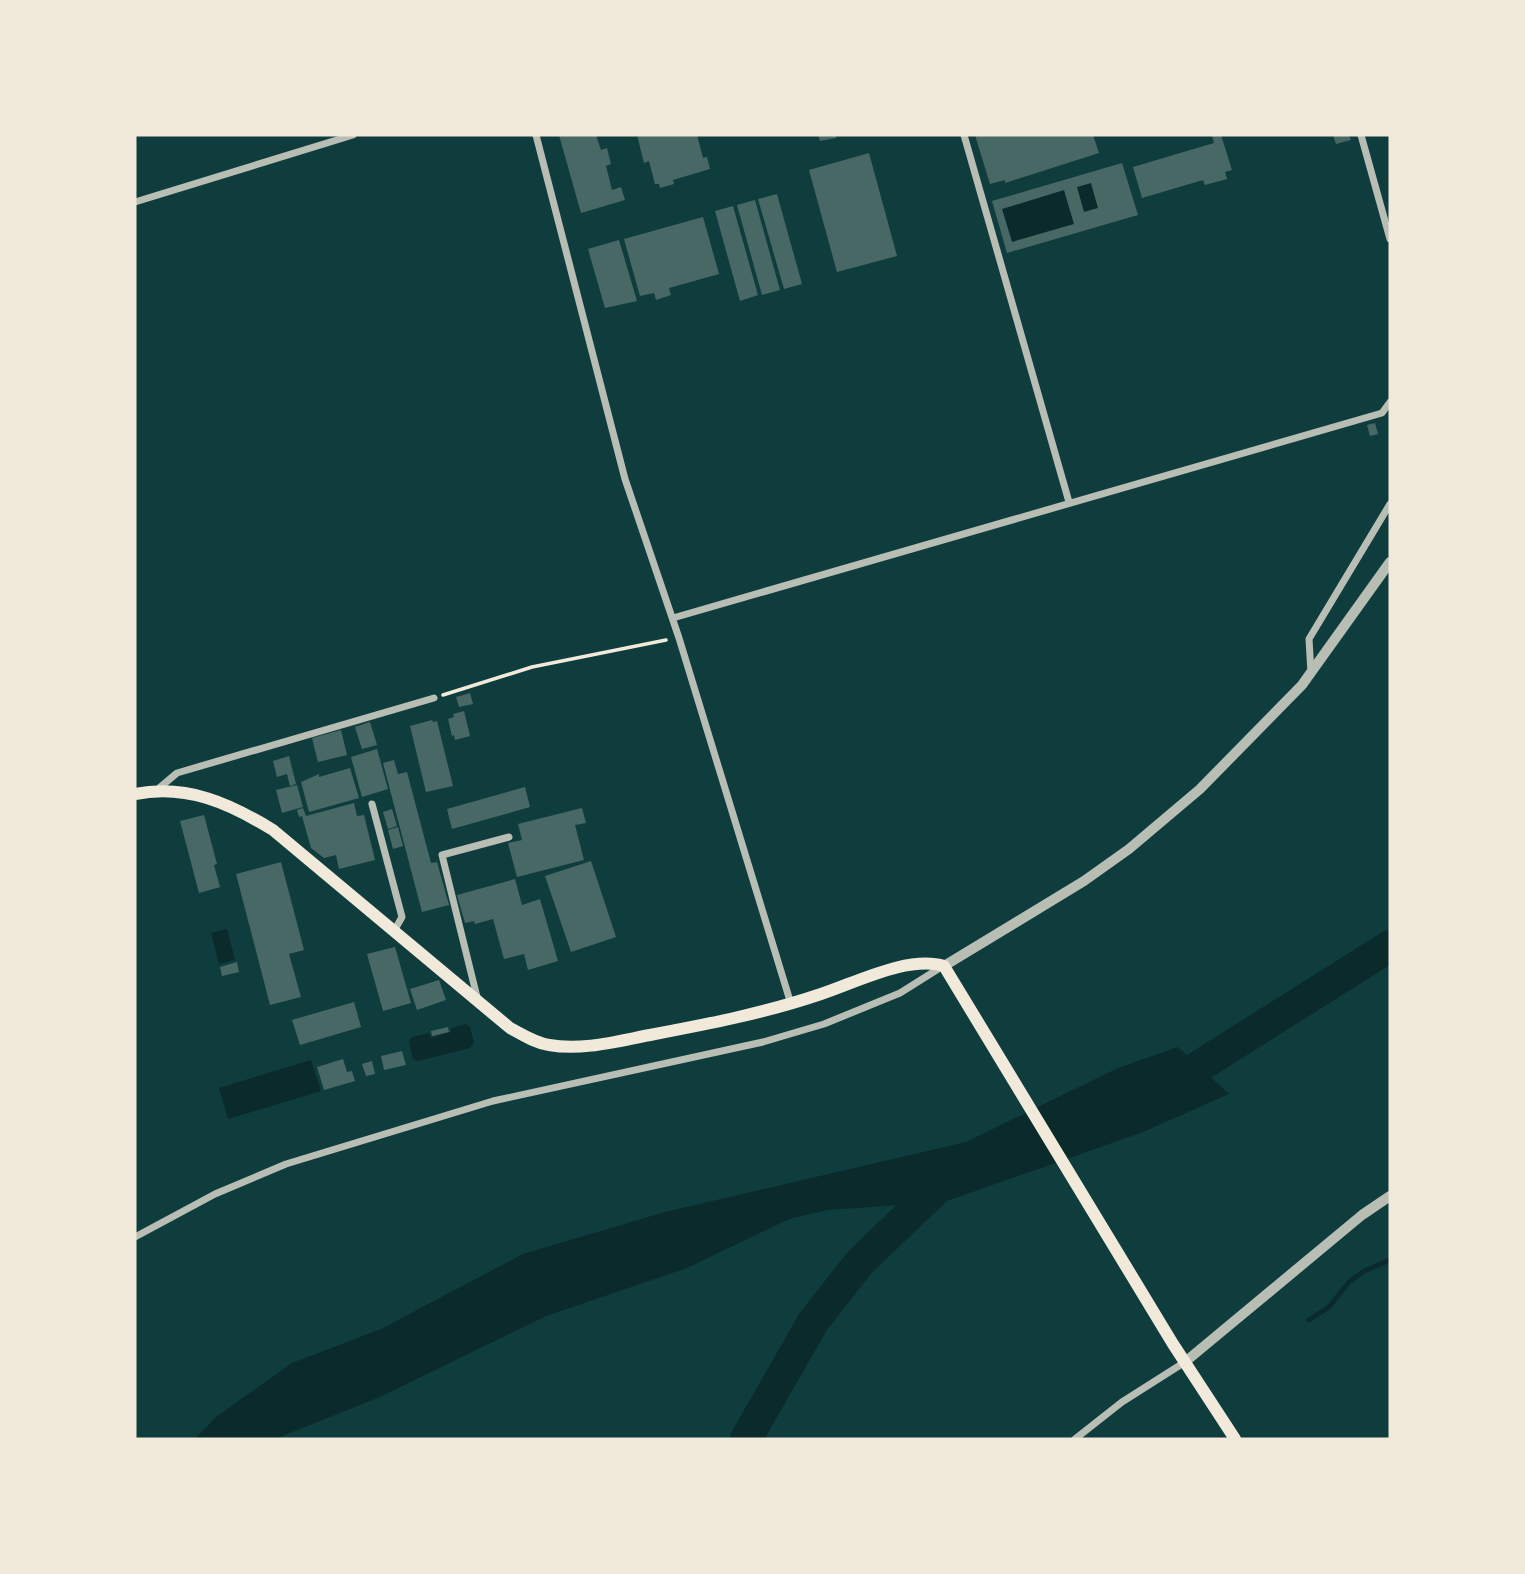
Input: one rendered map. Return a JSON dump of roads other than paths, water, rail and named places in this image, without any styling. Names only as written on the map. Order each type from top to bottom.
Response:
[{"type":"main road","points":[[135,794],[158,789],[212,799],[238,808],[273,831],[523,1036],[548,1045],[563,1047],[602,1044],[744,1017],[906,965],[933,963],[944,966],[1173,1344],[1235,1439]]},
{"type":"street","points":[[135,202],[353,135]]},
{"type":"street","points":[[536,135],[625,479],[673,618],[791,1004]]},
{"type":"street","points":[[964,135],[1069,502]]},
{"type":"street","points":[[1361,135],[1390,239]]},
{"type":"street","points":[[673,618],[1382,413],[1390,402]]},
{"type":"street","points":[[1311,673],[1309,639],[1390,504]]},
{"type":"street","points":[[135,1237],[215,1194],[286,1164],[493,1101],[709,1055],[775,1038],[824,1024],[900,993],[1011,927],[1129,849],[1200,789],[1302,685],[1390,562]]},
{"type":"street","points":[[158,789],[177,773],[434,698]]},
{"type":"street","points":[[372,804],[402,917],[394,931]]},
{"type":"street","points":[[478,1001],[442,855],[509,837]]},
{"type":"street","points":[[1075,1439],[1122,1402],[1185,1362],[1362,1215],[1390,1196]]},
{"type":"water","points":[[1091,183],[1098,208],[1084,212],[1077,187]]},
{"type":"water","points":[[1064,190],[1074,224],[1012,242],[1002,209]]},
{"type":"water","points":[[227,929],[235,960],[219,964],[211,933]]},
{"type":"water","points":[[466,1024],[470,1027],[474,1043],[470,1048],[418,1061],[413,1059],[409,1042],[412,1037],[429,1033],[431,1038]]},
{"type":"water","points":[[1178,1047],[1229,1094],[1143,1132],[944,1202],[827,1210],[789,1219],[687,1268],[546,1316],[380,1397],[275,1439],[195,1439],[216,1417],[292,1363],[381,1329],[523,1254],[665,1212],[966,1142],[1118,1068]]},
{"type":"water","points":[[311,1060],[321,1091],[228,1119],[219,1088]]},
{"type":"waterway","points":[[1163,1089],[1390,946]]},
{"type":"waterway","points":[[746,1439],[813,1322],[860,1262],[951,1175]]},
{"type":"waterway","points":[[1309,1320],[1329,1307],[1349,1282],[1364,1271],[1390,1260]]}]
